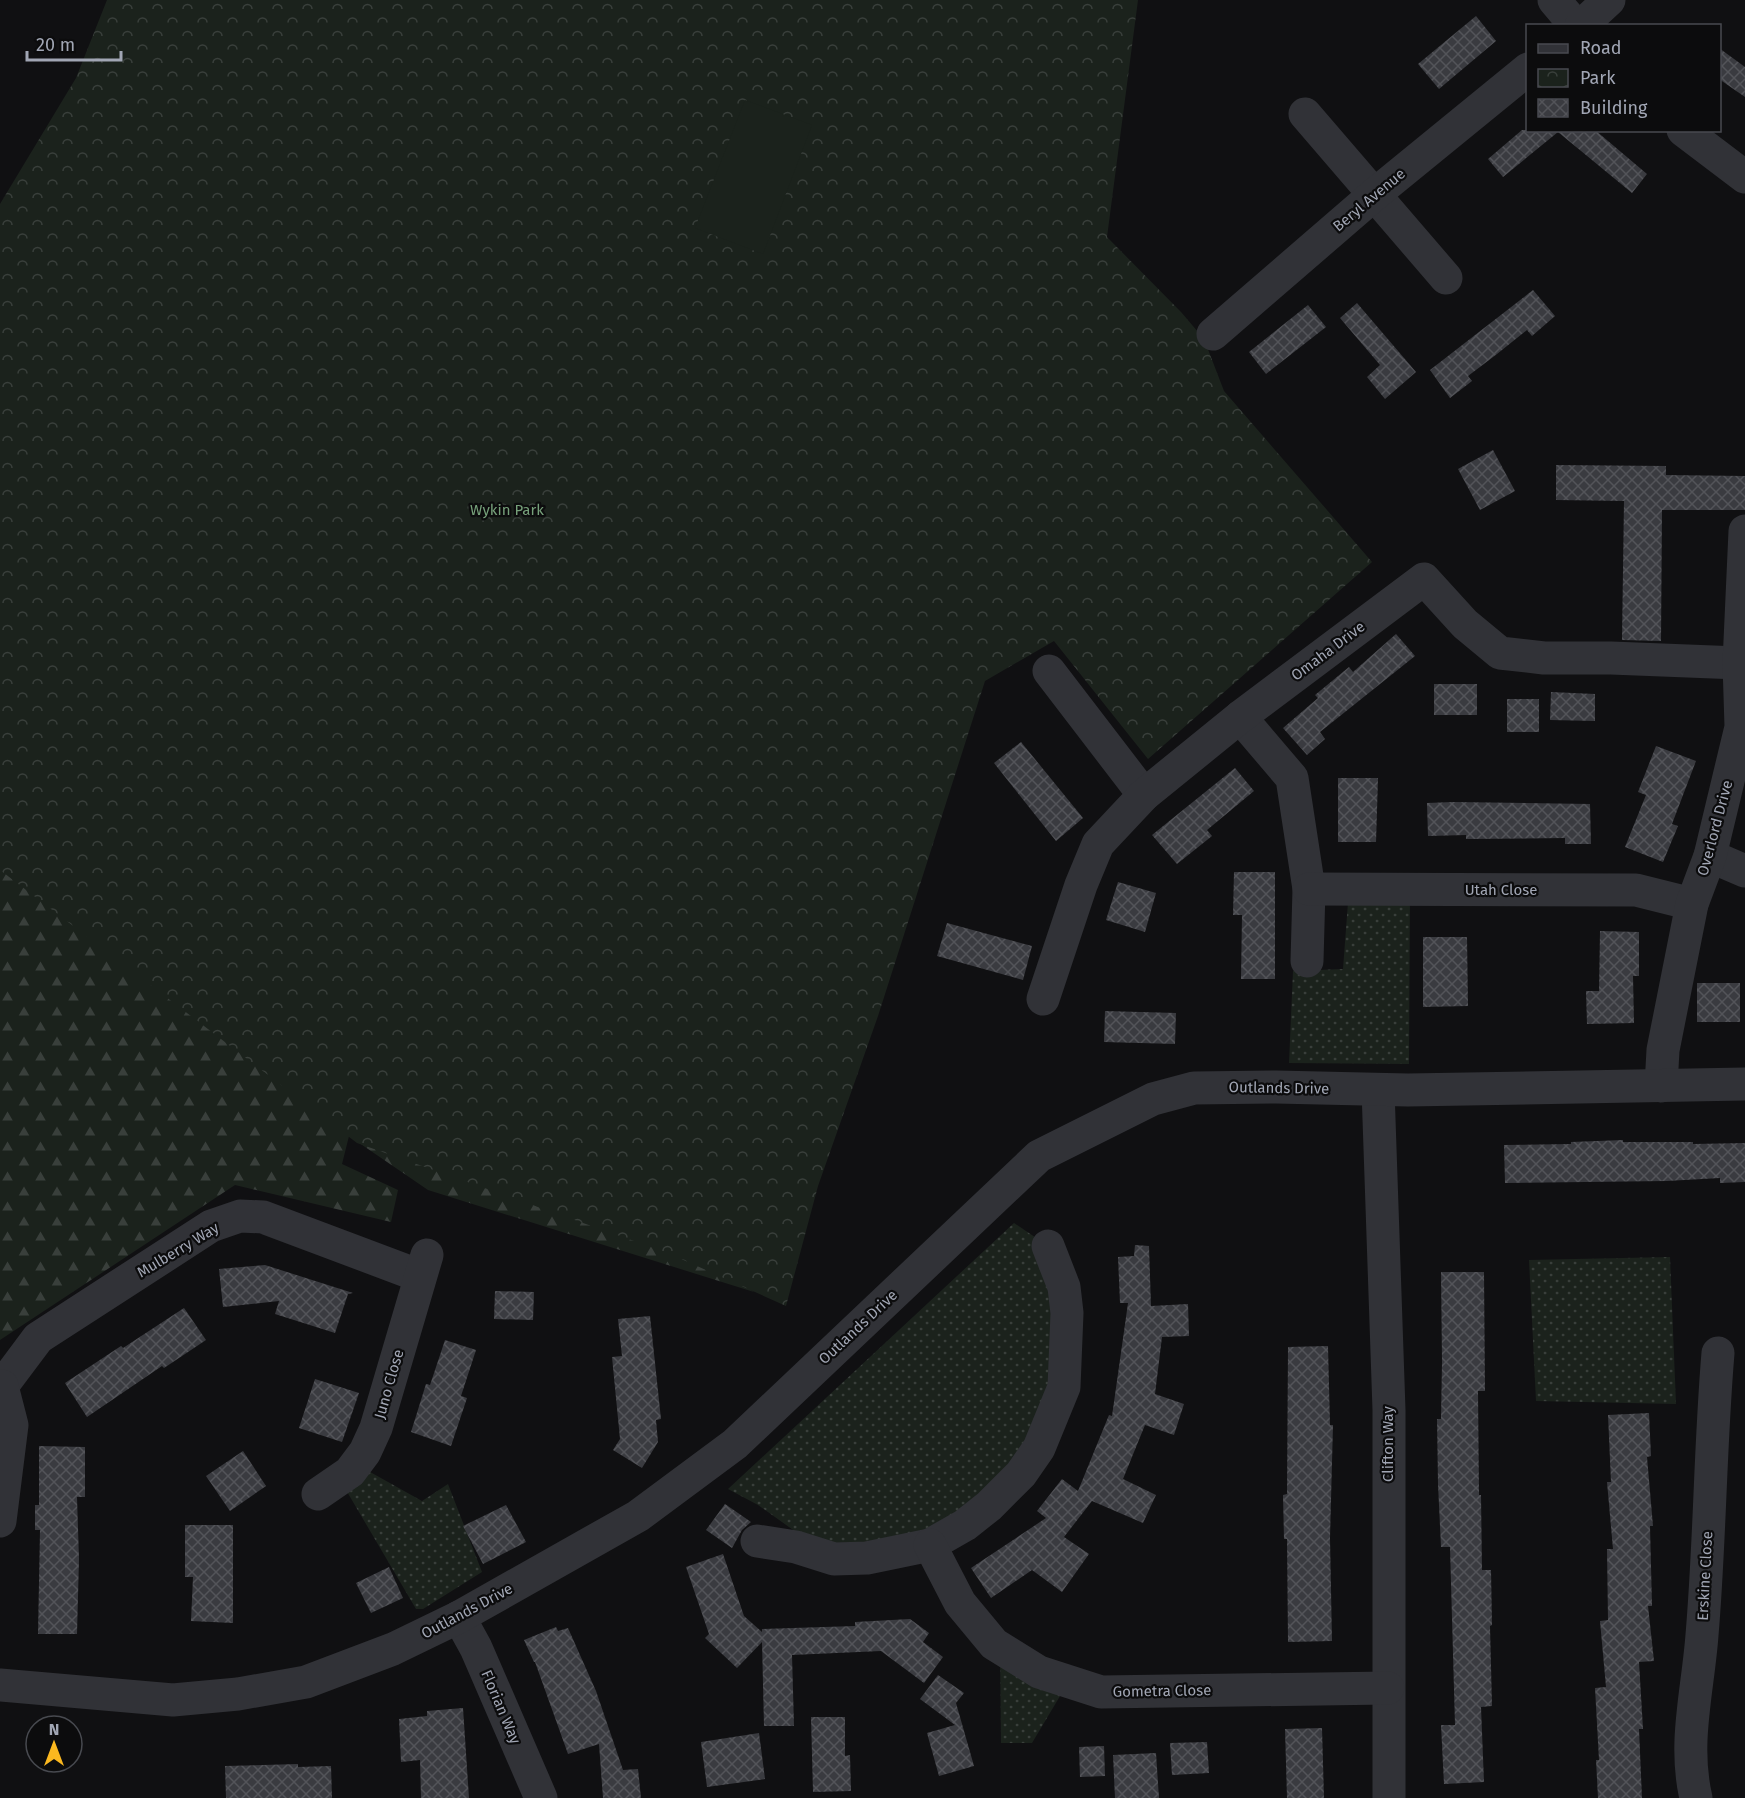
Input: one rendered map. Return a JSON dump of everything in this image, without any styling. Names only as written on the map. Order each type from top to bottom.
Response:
[{"type":"street","points":[[1554,0],[1574,24]]},
{"type":"street","points":[[1583,24],[1609,0]]},
{"type":"street","name":"Beryl Avenue","points":[[1213,334],[1375,194],[1526,70]]},
{"type":"street","points":[[1305,114],[1446,278]]},
{"type":"street","points":[[1686,132],[1745,177]]},
{"type":"street","name":"Overlord Drive","points":[[1661,1086],[1663,1050],[1692,904],[1710,856],[1741,727],[1739,663],[1744,531]]},
{"type":"street","name":"Omaha Drive","points":[[1043,999],[1080,885],[1098,844],[1144,795],[1240,717],[1424,579],[1465,624],[1500,653],[1544,658],[1739,663]]},
{"type":"street","points":[[1049,671],[1144,795]]},
{"type":"street","points":[[1240,717],[1292,778],[1309,889],[1307,961]]},
{"type":"street","points":[[1710,856],[1745,871]]},
{"type":"street","name":"Utah Close","points":[[1309,889],[1636,890],[1692,904]]},
{"type":"street","name":"Outlands Drive","points":[[0,1685],[173,1700],[238,1694],[306,1682],[393,1649],[459,1617],[638,1516],[735,1444],[1040,1156],[1153,1099],[1194,1088],[1378,1090],[1745,1084]]},
{"type":"street","name":"Clifton Way","points":[[1378,1090],[1389,1410],[1389,1798]]},
{"type":"street","name":"Mulberry Way","points":[[0,1521],[12,1425],[1,1386],[38,1338],[211,1226],[240,1216],[263,1217],[424,1265]]},
{"type":"street","points":[[757,1541],[796,1547],[834,1559],[867,1558],[930,1545],[965,1525],[989,1506],[1021,1473],[1040,1448],[1064,1387],[1067,1313],[1064,1287],[1048,1246]]},
{"type":"street","name":"Juno Close","points":[[318,1494],[350,1472],[365,1452],[372,1436],[424,1265]]},
{"type":"street","name":"Erskine Close","points":[[1696,1798],[1691,1776],[1690,1732],[1702,1635],[1718,1353]]},
{"type":"street","name":"Gometra Close","points":[[930,1545],[960,1603],[994,1644],[1039,1672],[1101,1692],[1388,1688]]},
{"type":"street","name":"Florian Way","points":[[459,1617],[476,1648],[541,1798]]},
{"type":"green space","name":"Wykin Park","points":[[107,0],[1138,0],[1107,237],[1181,312],[1204,339],[1224,391],[1372,562],[1148,759],[1054,641],[985,681],[878,1016],[818,1186],[786,1306],[668,1253],[357,1143],[0,870],[0,204],[76,78]]},
{"type":"green space","points":[[745,100],[812,125],[763,254],[695,228]]},
{"type":"green space","points":[[0,782],[754,1292],[428,1190],[349,1136],[342,1164],[398,1190],[391,1222],[235,1185],[0,1340]]},
{"type":"green space","points":[[1349,889],[1410,889],[1409,1064],[1289,1063],[1293,971],[1343,969]]},
{"type":"green space","points":[[1014,1223],[1048,1246],[1067,1323],[1050,1425],[930,1545],[834,1559],[758,1505],[728,1489]]},
{"type":"green space","points":[[1670,1257],[1676,1404],[1536,1401],[1529,1260]]},
{"type":"green space","points":[[363,1468],[422,1501],[448,1484],[482,1572],[423,1609],[416,1609],[346,1490]]},
{"type":"green space","points":[[1000,1648],[1069,1681],[1032,1743],[1001,1743]]},
{"type":"building","points":[[1476,16],[1496,41],[1439,89],[1418,64]]},
{"type":"building","points":[[1721,49],[1745,67],[1745,97],[1721,80]]},
{"type":"building","points":[[1522,130],[1558,132],[1503,177],[1488,159]]},
{"type":"building","points":[[1558,132],[1597,132],[1647,174],[1632,193]]},
{"type":"building","points":[[1533,290],[1555,316],[1532,336],[1527,330],[1468,376],[1472,381],[1450,398],[1430,370]]},
{"type":"building","points":[[1357,303],[1416,372],[1385,399],[1367,377],[1380,365],[1340,318]]},
{"type":"building","points":[[1308,305],[1326,327],[1266,374],[1249,352]]},
{"type":"building","points":[[1493,450],[1515,491],[1480,510],[1458,469]]},
{"type":"building","points":[[1556,465],[1666,466],[1666,475],[1745,476],[1745,510],[1662,510],[1661,641],[1622,640],[1624,501],[1556,500]]},
{"type":"building","points":[[1396,634],[1415,656],[1320,732],[1325,739],[1307,755],[1283,728],[1318,698],[1315,695],[1349,667],[1353,672]]},
{"type":"building","points":[[1434,684],[1477,684],[1477,715],[1434,715]]},
{"type":"building","points":[[1551,692],[1595,694],[1595,721],[1550,720]]},
{"type":"building","points":[[1507,699],[1539,699],[1539,732],[1507,732]]},
{"type":"building","points":[[1021,742],[1083,818],[1056,841],[994,763]]},
{"type":"building","points":[[1656,746],[1696,761],[1672,824],[1678,826],[1663,862],[1625,847],[1646,795],[1638,792]]},
{"type":"building","points":[[1235,768],[1254,791],[1207,830],[1212,836],[1177,864],[1152,835]]},
{"type":"building","points":[[1338,778],[1378,778],[1376,842],[1338,842]]},
{"type":"building","points":[[1427,803],[1590,804],[1591,844],[1565,844],[1565,838],[1466,839],[1466,835],[1428,836]]},
{"type":"building","points":[[1234,872],[1275,872],[1275,979],[1241,979],[1242,915],[1233,915]]},
{"type":"building","points":[[1118,882],[1156,893],[1145,932],[1106,920]]},
{"type":"building","points":[[947,923],[1032,946],[1023,980],[937,956]]},
{"type":"building","points":[[1600,931],[1639,932],[1639,976],[1633,976],[1634,1023],[1587,1024],[1586,991],[1599,991]]},
{"type":"building","points":[[1423,937],[1467,937],[1468,1006],[1423,1007]]},
{"type":"building","points":[[1697,983],[1740,983],[1740,1022],[1697,1022]]},
{"type":"building","points":[[1105,1011],[1176,1013],[1175,1044],[1104,1042]]},
{"type":"building","points":[[1623,1140],[1623,1142],[1693,1142],[1693,1144],[1745,1143],[1745,1182],[1720,1183],[1720,1178],[1505,1183],[1504,1145],[1571,1144],[1571,1142]]},
{"type":"building","points":[[1135,1245],[1149,1246],[1151,1306],[1188,1304],[1189,1336],[1162,1337],[1155,1394],[1184,1404],[1174,1435],[1145,1425],[1123,1479],[1156,1495],[1143,1523],[1092,1501],[1064,1537],[1089,1554],[1062,1592],[1032,1570],[991,1598],[971,1568],[1046,1518],[1037,1511],[1062,1479],[1078,1491],[1109,1415],[1112,1416],[1128,1303],[1120,1303],[1118,1257],[1134,1256]]},
{"type":"building","points":[[265,1265],[353,1293],[348,1294],[335,1333],[275,1314],[279,1301],[223,1307],[219,1269]]},
{"type":"building","points":[[1441,1272],[1484,1272],[1485,1391],[1478,1391],[1479,1495],[1481,1495],[1482,1570],[1491,1570],[1492,1625],[1490,1626],[1492,1706],[1481,1707],[1484,1782],[1444,1784],[1441,1725],[1455,1725],[1450,1547],[1441,1547],[1438,1484],[1437,1419],[1441,1419],[1442,1362]]},
{"type":"building","points":[[495,1291],[534,1292],[533,1320],[494,1319]]},
{"type":"building","points":[[184,1308],[206,1340],[164,1368],[162,1366],[87,1417],[65,1383]]},
{"type":"building","points":[[650,1316],[661,1419],[656,1420],[658,1442],[642,1468],[613,1450],[620,1439],[612,1357],[622,1356],[618,1319]]},
{"type":"building","points":[[445,1340],[476,1350],[461,1396],[467,1398],[451,1446],[411,1432],[426,1384],[430,1385]]},
{"type":"building","points":[[1328,1346],[1330,1425],[1333,1425],[1330,1538],[1332,1641],[1288,1642],[1287,1539],[1284,1539],[1283,1495],[1287,1494],[1288,1347]]},
{"type":"building","points":[[315,1379],[359,1393],[342,1442],[299,1428]]},
{"type":"building","points":[[1649,1413],[1651,1456],[1647,1457],[1653,1526],[1650,1526],[1652,1606],[1648,1606],[1654,1661],[1639,1662],[1643,1729],[1639,1729],[1642,1798],[1598,1798],[1596,1760],[1599,1760],[1595,1688],[1606,1687],[1600,1621],[1608,1620],[1607,1549],[1613,1549],[1607,1482],[1611,1482],[1608,1415]]},
{"type":"building","points":[[39,1446],[85,1447],[85,1497],[77,1497],[79,1559],[77,1634],[38,1634],[40,1530],[35,1530],[35,1505],[39,1505]]},
{"type":"building","points":[[243,1451],[266,1486],[230,1511],[206,1476]]},
{"type":"building","points":[[725,1504],[751,1522],[742,1530],[732,1548],[706,1530]]},
{"type":"building","points":[[506,1505],[526,1542],[483,1564],[463,1526]]},
{"type":"building","points":[[185,1525],[233,1525],[233,1623],[191,1621],[193,1577],[185,1577]]},
{"type":"building","points":[[723,1554],[744,1616],[762,1632],[762,1629],[855,1626],[855,1622],[910,1619],[929,1633],[923,1642],[943,1657],[924,1683],[881,1651],[792,1655],[794,1726],[764,1726],[762,1642],[737,1668],[705,1638],[709,1634],[686,1567]]},
{"type":"building","points":[[389,1567],[403,1598],[371,1613],[356,1583]]},
{"type":"building","points":[[556,1627],[558,1631],[568,1628],[596,1691],[623,1770],[638,1769],[641,1798],[603,1798],[599,1744],[568,1754],[535,1662],[524,1640]]},
{"type":"building","points":[[938,1675],[964,1693],[956,1703],[974,1766],[939,1776],[927,1733],[955,1725],[920,1699]]},
{"type":"building","points":[[463,1708],[469,1798],[421,1798],[420,1760],[401,1762],[399,1719],[427,1716],[427,1711]]},
{"type":"building","points":[[811,1717],[845,1717],[845,1756],[850,1755],[851,1791],[813,1792]]},
{"type":"building","points":[[1322,1728],[1324,1798],[1287,1798],[1285,1729]]},
{"type":"building","points":[[759,1733],[765,1779],[707,1787],[701,1742]]},
{"type":"building","points":[[1207,1742],[1209,1773],[1172,1775],[1170,1743]]},
{"type":"building","points":[[1104,1746],[1105,1776],[1080,1777],[1079,1747]]},
{"type":"building","points":[[1156,1753],[1159,1798],[1115,1798],[1113,1755]]},
{"type":"building","points":[[298,1764],[298,1767],[331,1766],[332,1798],[226,1798],[225,1766]]}]
